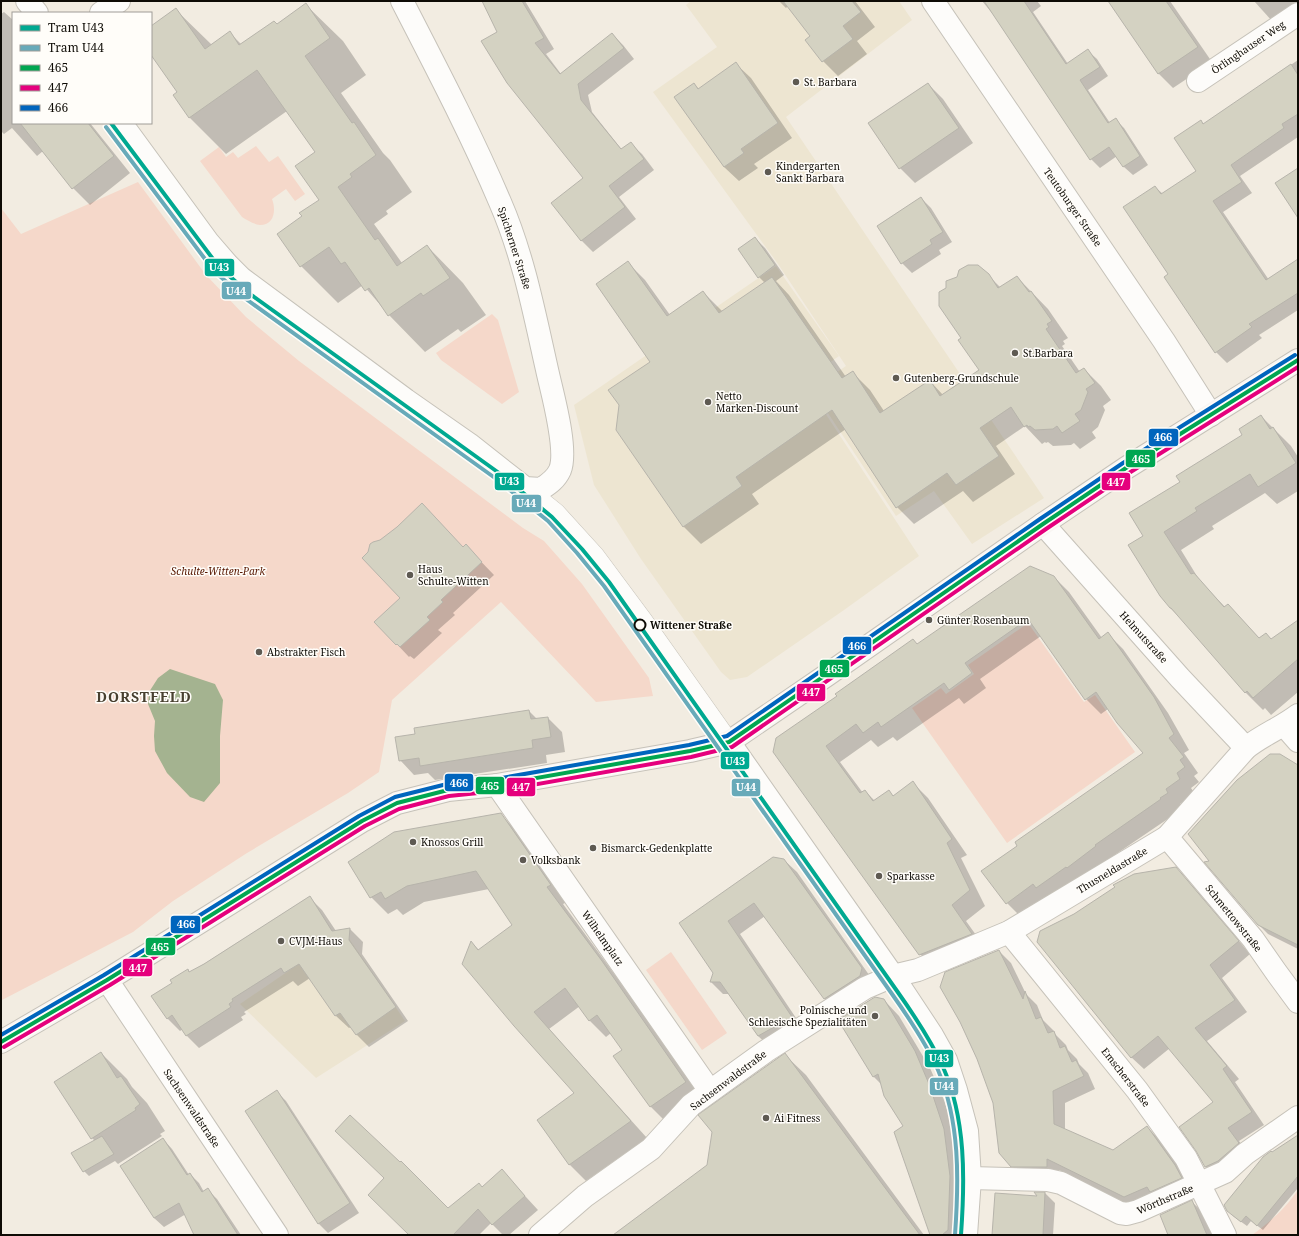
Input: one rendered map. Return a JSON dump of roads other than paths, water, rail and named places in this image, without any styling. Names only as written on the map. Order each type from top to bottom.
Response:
[{"type":"main road","points":[[1,1042],[107,980],[362,821],[397,803],[448,790],[497,785],[690,752],[729,742],[840,667],[1043,524],[1126,468],[1298,360]]},
{"type":"street","points":[[27,1],[36,12]]},
{"type":"street","points":[[102,12],[119,1]]},
{"type":"street","name":"Spicherner Straße","points":[[402,1],[501,203],[528,286],[558,421],[562,456],[560,470],[553,481],[542,489],[525,488]]},
{"type":"street","name":"Teutoburger Straße","points":[[933,1],[1152,322],[1211,415]]},
{"type":"street","name":"Örlinghauser Weg","points":[[1198,81],[1298,14]]},
{"type":"street","points":[[121,124],[208,242],[226,264],[241,278],[406,400],[469,444],[556,513],[595,556],[640,616],[893,976],[932,1035],[946,1060],[967,1131],[970,1178],[966,1235]]},
{"type":"street","name":"Helmutstraße","points":[[1043,524],[1180,678],[1246,748]]},
{"type":"street","name":"Thusneldastraße","points":[[893,976],[918,970],[1009,932],[1167,837],[1246,748],[1260,737],[1293,727]]},
{"type":"street","name":"Wilhelmplatz","points":[[497,785],[710,1091]]},
{"type":"street","name":"Schmettowstraße","points":[[1167,837],[1253,939],[1298,1002]]},
{"type":"street","name":"Emscherstraße","points":[[1009,932],[1137,1090],[1186,1158],[1225,1235]]},
{"type":"street","name":"Sachsenwaldstraße","points":[[540,1235],[584,1196],[651,1149],[691,1105],[710,1091],[766,1051],[865,988],[893,976]]},
{"type":"street","name":"Sachsenwaldstraße","points":[[107,980],[277,1235]]},
{"type":"street","name":"Wörthstraße","points":[[970,1178],[1048,1180],[1061,1183],[1120,1213],[1126,1214],[1138,1211],[1225,1172],[1245,1154],[1298,1117]]},
{"type":"tram line","name":"U43","points":[[112,124],[219,267],[250,294],[499,473],[552,517],[582,549],[609,582],[903,1000],[933,1047],[951,1087],[960,1128],[963,1171],[961,1235]]},
{"type":"tram line","name":"U44","points":[[106,127],[214,271],[246,299],[495,478],[548,521],[604,586],[898,1003],[928,1050],[938,1070],[945,1090],[954,1130],[957,1172],[955,1235]]},
{"type":"place","name":"St. Barbara","points":[[796,82]]},
{"type":"place","name":"Kindergarten Sankt Barbara","points":[[768,172]]},
{"type":"place","name":"St.Barbara","points":[[1015,353]]},
{"type":"place","name":"Gutenberg-Grundschule","points":[[896,378]]},
{"type":"place","name":"Netto Marken-Discount","points":[[708,402]]},
{"type":"place","name":"Haus Schulte-Witten","points":[[410,575]]},
{"type":"place","name":"Günter Rosenbaum","points":[[929,620]]},
{"type":"place","name":"Wittener Straße","points":[[640,625]]},
{"type":"place","name":"Abstrakter Fisch","points":[[259,652]]},
{"type":"place","name":"Knossos Grill","points":[[413,842]]},
{"type":"place","name":"Bismarck-Gedenkplatte","points":[[593,848]]},
{"type":"place","name":"Volksbank","points":[[523,860]]},
{"type":"place","name":"Sparkasse","points":[[879,876]]},
{"type":"place","name":"CVJM-Haus","points":[[281,941]]},
{"type":"place","name":"Polnische und Schlesische Spezialitäten","points":[[875,1016]]},
{"type":"place","name":"Ai Fitness","points":[[766,1118]]},
{"type":"district","name":"DORSTFELD","points":[[144,696]]},
{"type":"park label","name":"Schulte-Witten-Park","points":[[218,571]]}]
